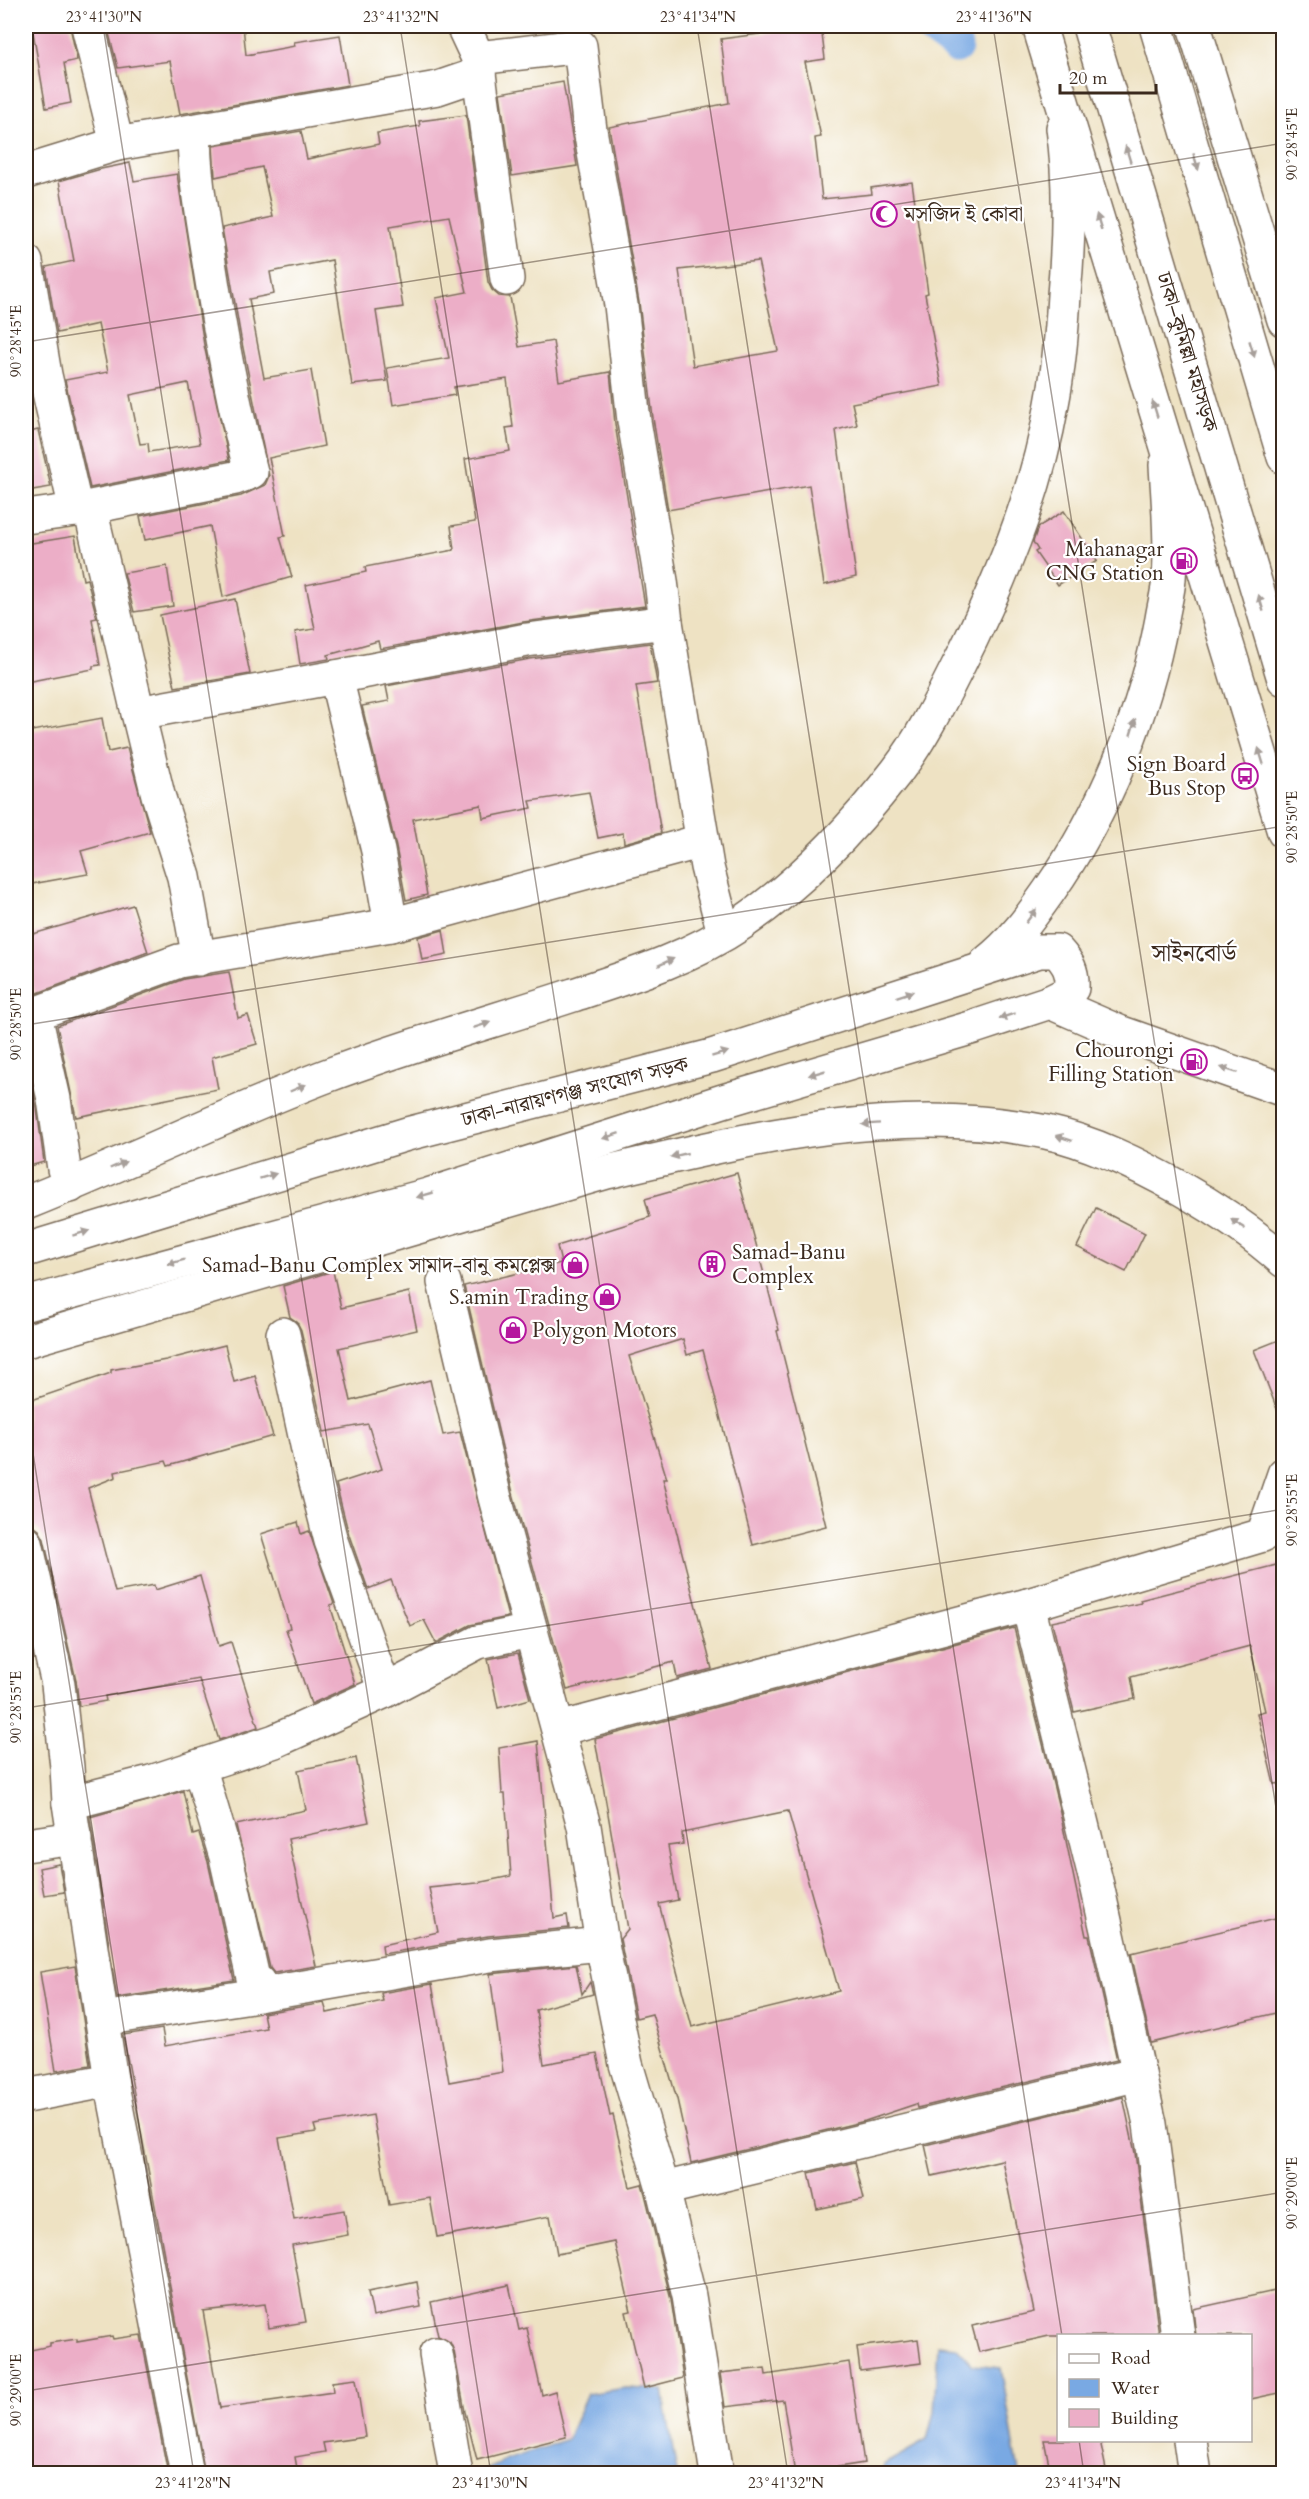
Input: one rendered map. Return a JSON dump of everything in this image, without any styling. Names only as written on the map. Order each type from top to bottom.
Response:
[{"type":"main road","points":[[88,26],[117,144]]},
{"type":"main road","points":[[463,26],[478,66],[507,279]]},
{"type":"main road","points":[[1039,26],[1284,832]]},
{"type":"main road","name":"ঢাকা–কুমিল্লা মহাসড়ক","points":[[1089,26],[1284,679]]},
{"type":"main road","points":[[1156,26],[1284,457]]},
{"type":"main road","points":[[1194,26],[1284,320]]},
{"type":"main road","points":[[26,172],[117,144],[438,88],[478,66],[580,46],[590,130],[621,304],[634,421],[666,622],[702,842],[724,933]]},
{"type":"main road","points":[[26,1203],[327,1076],[649,970],[740,924],[792,884],[844,834],[899,768],[940,703],[987,610],[1016,534],[1036,468],[1052,405],[1066,272],[1067,181],[1064,134],[1052,68]]},
{"type":"main road","points":[[26,518],[83,509],[235,478],[251,472],[236,412],[216,305],[194,166],[194,131]]},
{"type":"main road","points":[[1243,185],[1284,274]]},
{"type":"main road","points":[[26,262],[45,375],[138,713],[158,795],[184,877],[199,959]]},
{"type":"main road","points":[[975,972],[1005,948],[1032,916],[1071,859],[1103,799],[1131,735],[1155,655],[1169,579],[1165,441]]},
{"type":"main road","points":[[138,713],[527,640],[666,622]]},
{"type":"main road","points":[[336,677],[378,851],[391,925]]},
{"type":"main road","points":[[70,1186],[64,1169],[54,1099],[30,1016],[179,961],[391,925],[702,842]]},
{"type":"main road","name":"ঢাকা-নারায়ণগঞ্জ সংযোগ সড়ক","points":[[26,1250],[407,1134],[712,1056],[1039,951],[1058,951],[1068,963],[1073,977],[1072,988],[1050,1002]]},
{"type":"main road","points":[[26,1304],[428,1195],[723,1101],[974,1027],[1050,1002],[1119,1032],[1284,1090]]},
{"type":"main road","points":[[26,1341],[607,1172],[685,1153],[792,1132],[926,1120],[982,1122],[1048,1132],[1107,1152],[1149,1170],[1200,1199],[1261,1240],[1284,1261]]},
{"type":"main road","points":[[444,1282],[495,1498],[530,1631],[560,1729],[584,1826],[602,1944],[627,2064],[663,2189],[689,2296],[717,2474]]},
{"type":"main road","points":[[283,1334],[310,1459],[331,1541],[385,1691]]},
{"type":"main road","points":[[560,1729],[1028,1605],[1263,1535],[1284,1474]]},
{"type":"main road","points":[[26,1543],[58,1684],[69,1803],[111,2080],[187,2474]]},
{"type":"main road","points":[[1028,1605],[1097,1885],[1150,2124],[1178,2334]]},
{"type":"main road","points":[[69,1803],[151,1782],[275,1741],[385,1691],[478,1642],[530,1631]]},
{"type":"main road","points":[[199,1766],[226,1857],[253,1978],[258,1982],[258,1995]]},
{"type":"main road","points":[[26,1845],[75,1838]]},
{"type":"main road","points":[[102,2019],[490,1955],[602,1944]]},
{"type":"main road","points":[[663,2189],[1139,2074]]},
{"type":"main road","points":[[26,2096],[111,2080]]},
{"type":"main road","points":[[436,2354],[456,2474]]},
{"type":"main road","points":[[1190,2442],[1195,2474]]},
{"type":"water","points":[[938,2345],[956,2347],[973,2365],[1001,2368],[1019,2473],[883,2473],[883,2465],[927,2440],[934,2412]]},
{"type":"water","points":[[626,2388],[663,2390],[677,2473],[483,2473],[510,2459],[567,2439],[587,2394]]},
{"type":"building","points":[[32,26],[70,26],[77,60],[64,63],[71,103],[46,108]]},
{"type":"building","points":[[107,26],[243,26],[246,55],[295,46],[294,42],[340,35],[348,85],[180,114],[170,61],[118,68]]},
{"type":"building","points":[[821,26],[825,59],[805,62],[821,137],[815,138],[822,199],[872,194],[871,188],[912,182],[928,293],[925,294],[942,386],[852,403],[857,425],[836,430],[856,577],[824,585],[809,485],[668,510],[653,418],[639,302],[609,127],[729,103],[721,39]],"holes":[[[758,261],[778,351],[693,366],[679,270]]]},
{"type":"building","points":[[563,82],[577,166],[512,176],[500,93]]},
{"type":"building","points":[[466,115],[488,282],[499,296],[510,297],[519,347],[553,341],[559,381],[610,372],[615,424],[645,606],[523,622],[380,649],[378,641],[328,655],[329,659],[300,664],[295,632],[315,629],[306,585],[366,572],[365,567],[454,550],[451,526],[475,522],[465,459],[510,451],[506,428],[513,427],[507,379],[454,387],[455,395],[393,405],[387,368],[449,358],[436,298],[467,292],[449,216],[390,226],[403,307],[376,311],[387,381],[352,385],[332,260],[270,272],[274,294],[249,299],[264,378],[311,370],[324,446],[269,458],[285,536],[280,537],[292,577],[223,597],[210,526],[145,540],[140,516],[241,496],[265,485],[269,476],[241,338],[222,228],[273,217],[262,167],[215,177],[213,146],[301,131],[307,159],[379,144],[377,133],[420,126],[419,121]]},
{"type":"building","points":[[130,163],[134,181],[177,174],[204,345],[229,460],[90,488],[65,380],[108,372],[98,324],[57,333],[46,267],[74,261],[59,181]],"holes":[[[188,383],[200,444],[149,452],[148,443],[140,444],[130,395]]]},
{"type":"building","points":[[38,430],[51,487],[26,491],[26,433]]},
{"type":"building","points":[[1064,511],[1097,561],[1058,585],[1035,552],[1038,550],[1033,542],[1038,527]]},
{"type":"building","points":[[75,536],[83,580],[87,579],[97,618],[92,619],[100,665],[93,666],[93,669],[26,682],[26,544]]},
{"type":"building","points":[[167,566],[173,606],[134,612],[124,573]]},
{"type":"building","points":[[235,599],[250,674],[175,687],[160,615]]},
{"type":"building","points":[[650,643],[657,683],[636,686],[661,833],[624,843],[623,833],[598,838],[589,792],[530,801],[532,808],[483,818],[481,805],[413,819],[427,895],[406,900],[396,847],[362,706],[389,701],[386,686],[530,659]]},
{"type":"building","points":[[102,718],[108,752],[127,748],[150,832],[81,851],[88,874],[26,885],[26,732]]},
{"type":"building","points":[[133,905],[148,952],[35,994],[26,960],[26,936]]},
{"type":"building","points":[[443,930],[447,955],[422,960],[418,937]]},
{"type":"building","points":[[229,972],[238,1018],[248,1015],[257,1044],[212,1057],[218,1089],[76,1117],[57,1026],[184,979]]},
{"type":"building","points":[[26,1058],[36,1102],[44,1162],[26,1167]]},
{"type":"building","points":[[737,1173],[779,1330],[777,1331],[826,1526],[753,1545],[703,1350],[687,1355],[683,1339],[629,1356],[667,1479],[663,1479],[712,1669],[677,1678],[674,1662],[567,1690],[513,1493],[464,1286],[561,1263],[557,1246],[650,1217],[645,1199]]},
{"type":"building","points":[[1096,1208],[1145,1233],[1126,1272],[1077,1247]]},
{"type":"building","points":[[333,1271],[341,1308],[409,1292],[417,1330],[339,1348],[351,1401],[430,1380],[443,1435],[460,1432],[508,1617],[470,1625],[436,1643],[424,1620],[410,1626],[391,1580],[368,1589],[349,1535],[336,1484],[382,1469],[368,1424],[324,1432],[301,1330],[297,1322],[290,1317],[283,1286]]},
{"type":"building","points":[[1284,1338],[1284,1422],[1282,1422],[1254,1350]]},
{"type":"building","points":[[225,1345],[234,1382],[255,1376],[273,1436],[168,1466],[166,1461],[115,1472],[116,1477],[88,1488],[115,1592],[154,1585],[155,1590],[200,1576],[219,1646],[231,1642],[258,1727],[219,1740],[199,1679],[105,1696],[106,1701],[79,1706],[76,1680],[44,1539],[39,1530],[32,1525],[26,1525],[26,1402],[111,1373],[111,1370],[166,1360]]},
{"type":"building","points":[[298,1522],[301,1534],[309,1531],[334,1604],[330,1605],[355,1684],[311,1704],[286,1629],[290,1628],[261,1534]]},
{"type":"building","points":[[1284,1563],[1284,1783],[1274,1784],[1257,1713],[1265,1711],[1250,1646],[1131,1677],[1135,1699],[1074,1712],[1052,1622],[1141,1603],[1140,1600]]},
{"type":"building","points":[[1014,1628],[1060,1812],[1086,1936],[1089,1936],[1117,2060],[917,2108],[916,2104],[865,2121],[691,2163],[677,2099],[652,2014],[636,2018],[620,1939],[628,1929],[595,1739]],"holes":[[[788,1811],[839,1991],[692,2027],[659,1904],[678,1900],[668,1846],[683,1844],[682,1833]]]},
{"type":"building","points":[[518,1653],[530,1699],[498,1708],[488,1659]]},
{"type":"building","points":[[538,1741],[554,1918],[567,1915],[569,1928],[488,1936],[383,1954],[382,1945],[438,1932],[429,1888],[477,1883],[511,1876],[499,1748]]},
{"type":"building","points":[[356,1758],[369,1822],[288,1839],[316,1966],[274,1973],[270,1968],[236,1825],[306,1810],[298,1770]]},
{"type":"building","points":[[183,1791],[193,1835],[199,1833],[208,1862],[234,1980],[117,1998],[90,1817]]},
{"type":"building","points":[[59,1864],[64,1892],[44,1895],[39,1868]]},
{"type":"building","points":[[1284,1916],[1284,2011],[1151,2043],[1131,1953]]},
{"type":"building","points":[[576,1965],[582,1994],[590,1982],[593,1994],[536,2010],[544,2064],[597,2054],[610,2116],[613,2115],[630,2187],[642,2184],[645,2194],[671,2300],[683,2378],[644,2388],[626,2312],[631,2311],[615,2242],[557,2254],[550,2216],[437,2237],[430,2198],[389,2205],[373,2115],[314,2125],[316,2132],[279,2138],[294,2219],[344,2210],[348,2235],[292,2245],[306,2322],[269,2328],[265,2304],[203,2311],[220,2408],[333,2392],[332,2382],[356,2379],[365,2437],[323,2443],[325,2452],[295,2457],[298,2474],[205,2474],[123,2035],[162,2029],[165,2046],[266,2028],[263,2013],[324,2003],[327,2013],[383,2001],[381,1993],[432,1984],[449,2082],[503,2072],[490,1974]]},
{"type":"building","points":[[75,1966],[90,2065],[56,2071],[40,1972]]},
{"type":"building","points":[[1123,2097],[1135,2153],[1159,2334],[1057,2334],[1057,2336],[979,2352],[972,2326],[1034,2312],[1002,2160],[932,2176],[925,2145]]},
{"type":"building","points":[[855,2162],[864,2199],[817,2209],[809,2173]]},
{"type":"building","points":[[417,2282],[421,2307],[373,2316],[368,2292]]},
{"type":"building","points":[[509,2285],[519,2330],[527,2328],[542,2395],[555,2391],[566,2437],[477,2460],[465,2412],[454,2351],[450,2342],[438,2336],[431,2302]]},
{"type":"building","points":[[1284,2289],[1284,2392],[1252,2399],[1252,2334],[1196,2334],[1193,2309]]},
{"type":"building","points":[[141,2335],[168,2474],[26,2474],[26,2351],[50,2346],[50,2343],[77,2339],[77,2342],[112,2336],[113,2339]]},
{"type":"building","points":[[918,2339],[921,2363],[860,2371],[857,2347]]},
{"type":"building","points":[[849,2362],[864,2463],[819,2470],[819,2474],[795,2474],[783,2400],[725,2407],[720,2373],[765,2368],[766,2375]]},
{"type":"building","points":[[1044,2440],[1100,2442],[1107,2474],[1051,2474]]},
{"type":"waterway","points":[[928,26],[956,47]]},
{"type":"place","name":"মসজিদ ই কোবা","points":[[884,214]]},
{"type":"place","name":"Mahanagar CNG Station","points":[[1184,561]]},
{"type":"place","name":"Sign Board Bus Stop","points":[[1245,776]]},
{"type":"place","name":"Chourongi Filling Station","points":[[1194,1062]]},
{"type":"place","name":"Samad-Banu Complex","points":[[712,1264]]},
{"type":"place","name":"Samad-Banu Complex সামাদ-বানু কমপ্লেক্স","points":[[575,1265]]},
{"type":"place","name":"S.amin Trading","points":[[607,1297]]},
{"type":"place","name":"Polygon Motors","points":[[513,1330]]},
{"type":"district","name":"সাইনবোর্ড","points":[[1194,953]]}]
